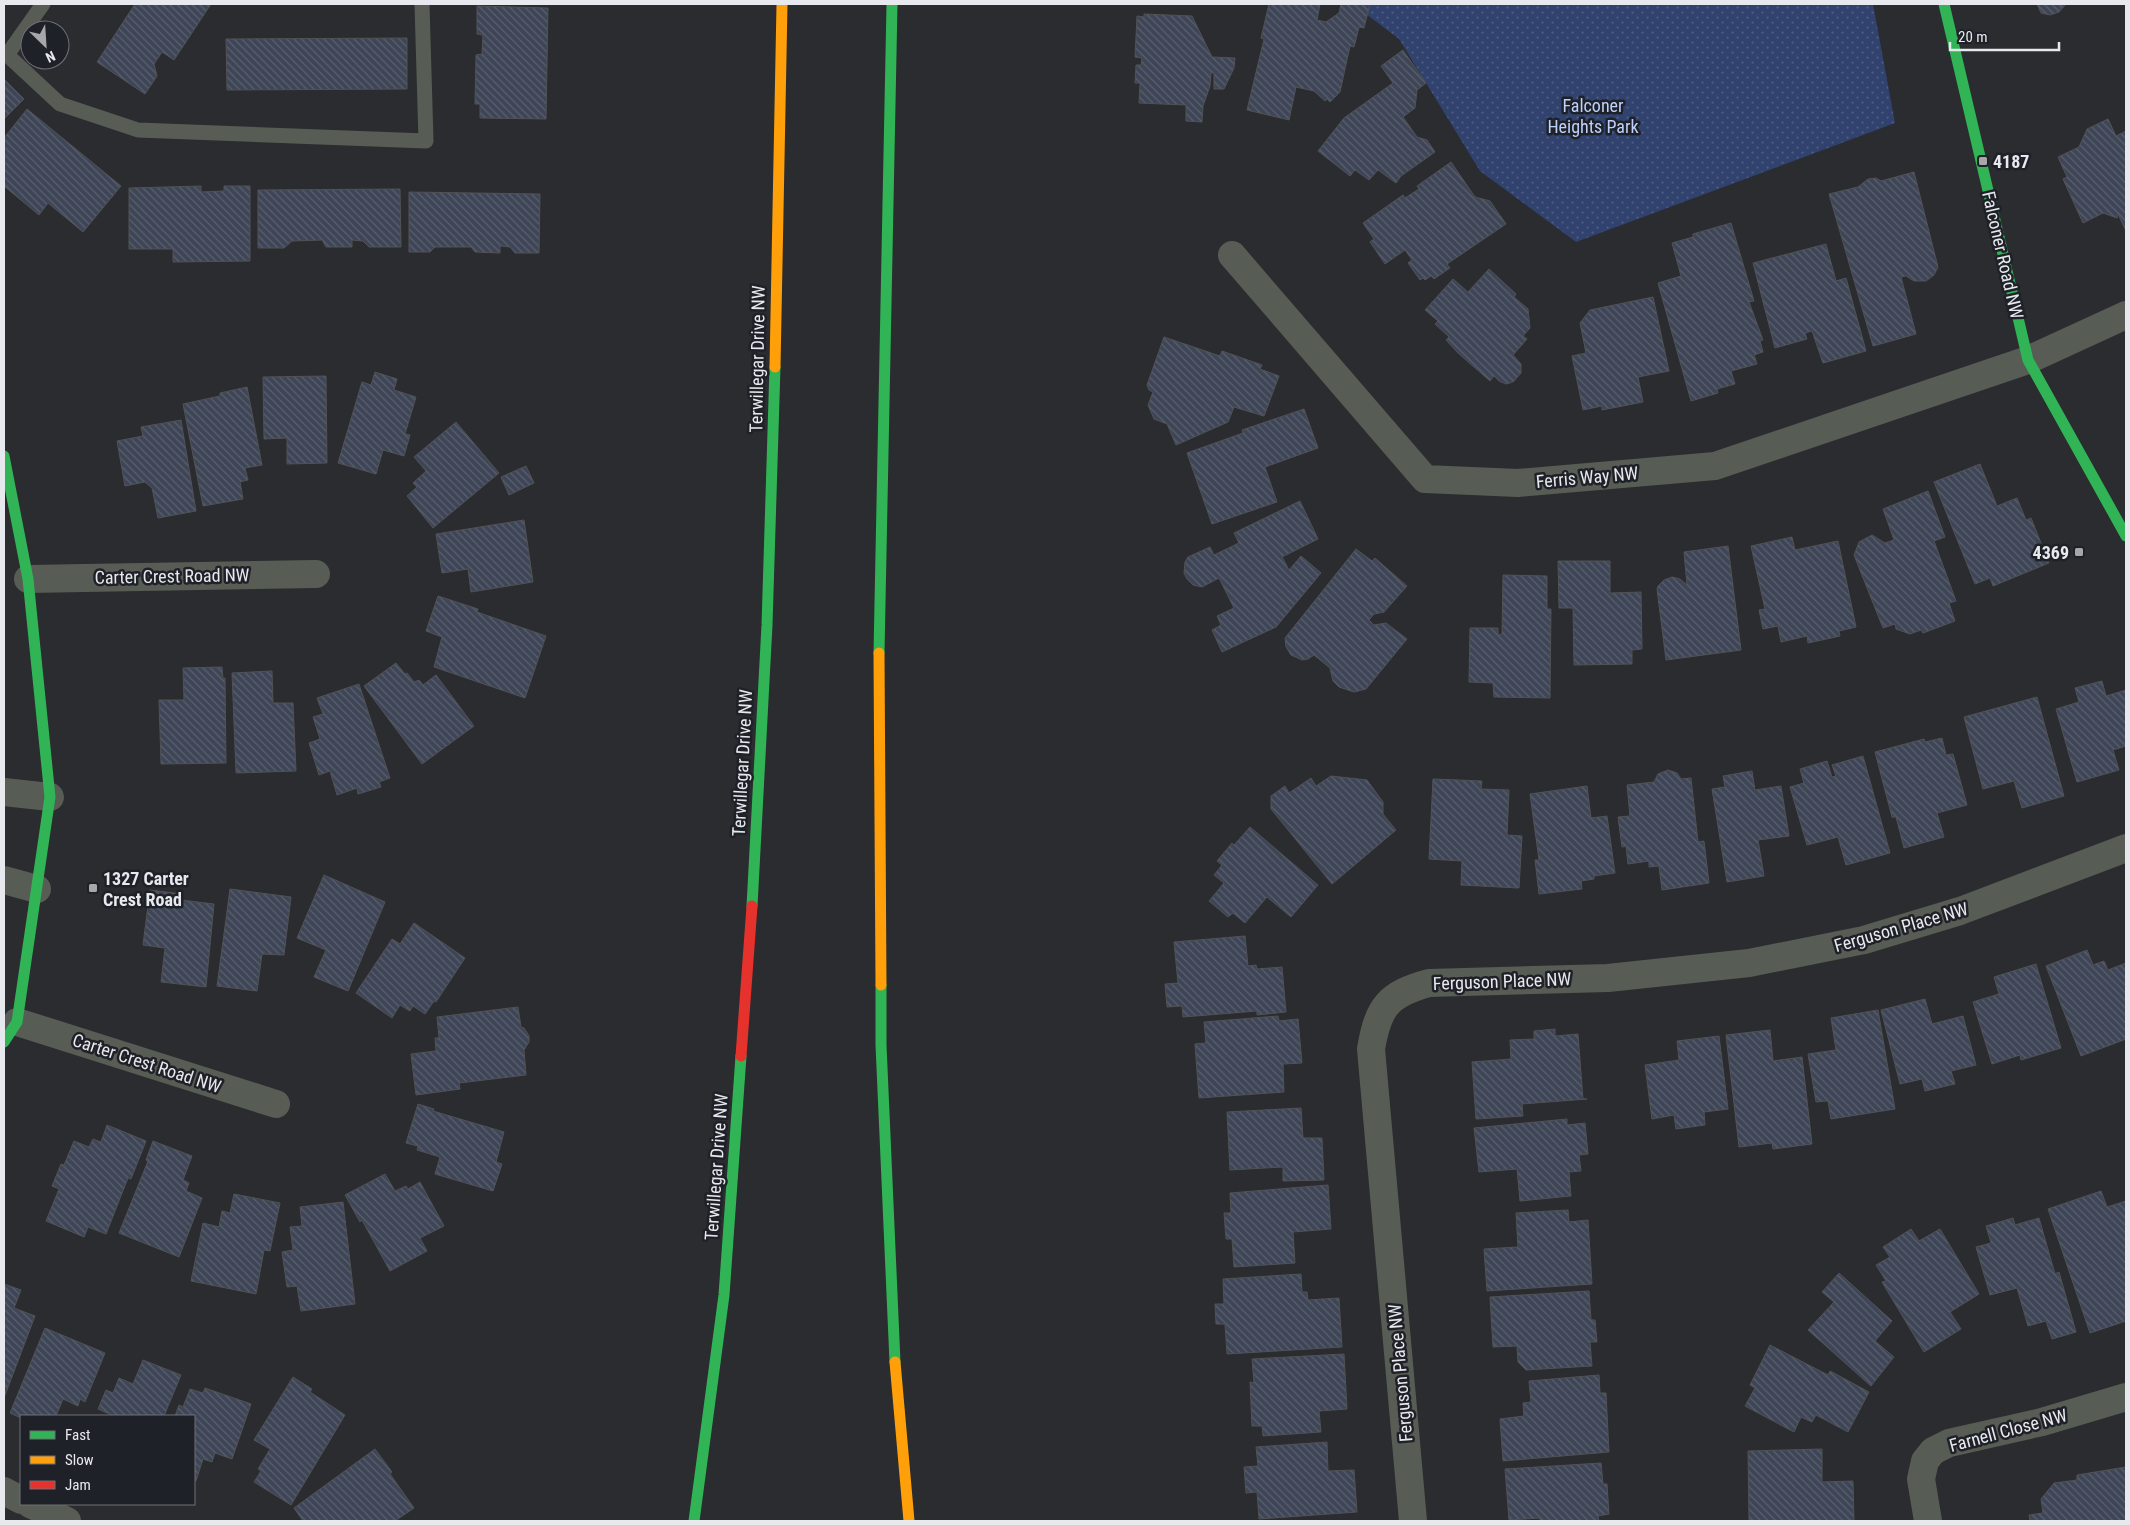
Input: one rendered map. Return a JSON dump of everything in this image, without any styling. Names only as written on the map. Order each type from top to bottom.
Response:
[{"type":"main road","name":"Terwillegar Drive NW","points":[[694,1521],[724,1295],[755,859],[767,625],[782,4]]},
{"type":"main road","points":[[892,4],[878,679],[880,1025],[896,1390],[909,1521]]},
{"type":"main road","name":"Falconer Road NW","points":[[1944,4],[2028,360],[2126,536]]},
{"type":"main road","name":"Carter Crest Road NW","points":[[4,456],[28,579],[50,797],[37,889],[11,1032]]},
{"type":"street","name":"Ferris Way NW","points":[[1232,255],[1425,479],[1518,483],[1716,466],[2028,360]]},
{"type":"street","points":[[2028,360],[2126,314]]},
{"type":"street","name":"Carter Crest Road NW","points":[[28,579],[316,574]]},
{"type":"street","points":[[4,792],[50,797]]},
{"type":"street","name":"Ferguson Place NW","points":[[1413,1521],[1371,1049],[1377,1017],[1390,1000],[1408,989],[1429,982],[1608,978],[1749,963],[1864,940],[1960,911],[2126,848]]},
{"type":"street","points":[[4,880],[37,889]]},
{"type":"street","name":"Carter Crest Road NW","points":[[11,1032],[276,1104]]},
{"type":"street","name":"Farnell Close NW","points":[[1928,1521],[1921,1479],[1925,1461],[1934,1451],[1949,1443],[2042,1422],[2126,1397]]},
{"type":"street","points":[[4,1491],[20,1499]]},
{"type":"street","points":[[32,1505],[67,1521]]},
{"type":"lane","points":[[43,4],[6,53],[60,104],[138,130],[426,142],[422,4]]},
{"type":"green space","name":"Falconer Heights Park","points":[[1353,4],[1873,4],[1895,123],[1576,242],[1480,171],[1399,39]]},
{"type":"building","points":[[135,4],[211,4],[174,60],[162,52],[154,64],[157,76],[145,94],[97,62]]},
{"type":"building","points":[[1269,4],[1320,4],[1317,20],[1326,22],[1339,13],[1341,4],[1370,4],[1364,28],[1359,27],[1354,47],[1350,46],[1340,92],[1330,102],[1327,99],[1325,101],[1314,91],[1296,87],[1289,120],[1247,110],[1264,39],[1261,38]]},
{"type":"building","points":[[2037,4],[2066,4],[2059,12],[2050,15],[2041,13]]},
{"type":"building","points":[[477,6],[548,8],[546,119],[480,118],[480,104],[475,104],[476,55],[482,54],[483,35],[477,34]]},
{"type":"building","points":[[1144,14],[1192,16],[1212,57],[1235,58],[1234,68],[1224,89],[1214,89],[1214,73],[1211,73],[1210,86],[1203,106],[1202,122],[1186,121],[1186,105],[1139,103],[1140,83],[1135,83],[1136,65],[1141,65],[1142,58],[1135,57],[1137,16],[1144,17]]},
{"type":"building","points":[[407,38],[407,89],[227,90],[226,39]]},
{"type":"building","points":[[1403,50],[1426,83],[1417,90],[1415,108],[1403,117],[1417,137],[1427,140],[1435,152],[1401,176],[1396,183],[1378,170],[1369,180],[1355,170],[1350,176],[1318,151],[1344,118],[1393,83],[1381,66]]},
{"type":"building","points":[[4,79],[24,99],[4,119]]},
{"type":"building","points":[[27,109],[121,186],[83,232],[48,203],[39,215],[4,186],[4,138]]},
{"type":"building","points":[[2108,119],[2116,136],[2126,131],[2126,231],[2118,214],[2117,218],[2103,213],[2083,223],[2063,179],[2067,177],[2058,157],[2079,147],[2087,129]]},
{"type":"building","points":[[1451,162],[1475,197],[1490,201],[1506,224],[1447,264],[1450,268],[1434,279],[1431,276],[1425,280],[1423,278],[1420,280],[1408,263],[1412,260],[1405,250],[1385,264],[1370,242],[1374,239],[1363,223],[1403,195],[1405,198],[1419,189],[1417,186]]},
{"type":"building","points":[[1914,172],[1938,267],[1934,275],[1926,281],[1914,281],[1906,276],[1901,277],[1916,334],[1873,346],[1829,194],[1858,187],[1868,179],[1876,178],[1881,181]]},
{"type":"building","points":[[201,186],[201,192],[224,191],[224,186],[250,186],[250,261],[173,262],[173,249],[129,249],[129,188]]},
{"type":"building","points":[[400,189],[401,247],[369,247],[363,241],[352,240],[352,247],[326,247],[322,240],[292,241],[284,248],[258,248],[258,190]]},
{"type":"building","points":[[409,192],[540,194],[539,253],[515,253],[510,247],[500,246],[500,253],[475,252],[471,247],[435,247],[430,252],[409,252]]},
{"type":"building","points":[[1731,223],[1754,301],[1749,302],[1763,340],[1760,341],[1763,352],[1754,355],[1757,364],[1731,371],[1735,384],[1717,389],[1718,393],[1691,401],[1658,283],[1681,276],[1672,243],[1693,237],[1693,234]]},
{"type":"building","points":[[1826,244],[1836,281],[1846,278],[1866,351],[1823,363],[1812,331],[1805,333],[1807,339],[1775,348],[1753,263]]},
{"type":"building","points":[[1489,269],[1516,294],[1514,297],[1528,309],[1530,328],[1523,336],[1527,339],[1513,355],[1521,364],[1521,373],[1513,382],[1506,384],[1494,376],[1490,381],[1458,353],[1446,340],[1449,337],[1435,324],[1438,321],[1425,310],[1453,279],[1468,292]]},
{"type":"building","points":[[1653,297],[1669,371],[1638,377],[1643,402],[1602,410],[1602,406],[1583,410],[1572,356],[1586,353],[1580,323],[1590,310]]},
{"type":"building","points":[[1164,337],[1220,356],[1222,351],[1262,365],[1260,369],[1279,376],[1264,416],[1234,407],[1228,422],[1176,445],[1167,424],[1154,419],[1148,405],[1153,392],[1149,390],[1147,385]]},
{"type":"building","points":[[375,372],[397,379],[394,390],[416,397],[405,434],[410,435],[404,456],[383,450],[376,474],[338,463],[362,382],[371,385]]},
{"type":"building","points":[[326,376],[327,463],[287,464],[287,438],[264,439],[263,377]]},
{"type":"building","points":[[247,387],[262,465],[245,468],[248,480],[240,482],[243,499],[203,506],[183,404],[220,396],[220,393]]},
{"type":"building","points":[[1304,409],[1318,448],[1265,467],[1277,502],[1212,524],[1187,453],[1243,433],[1242,430]]},
{"type":"building","points":[[181,420],[196,511],[158,518],[152,488],[145,482],[125,486],[117,441],[143,436],[141,427]]},
{"type":"building","points":[[456,422],[499,473],[433,528],[407,496],[417,487],[413,483],[426,471],[414,457]]},
{"type":"building","points":[[1980,464],[1997,506],[2017,498],[2026,520],[2031,518],[2049,563],[1993,586],[1990,578],[1975,584],[1934,482]]},
{"type":"building","points":[[526,466],[534,483],[509,495],[501,477]]},
{"type":"building","points":[[1928,491],[1945,537],[1934,541],[1956,601],[1949,603],[1955,621],[1923,633],[1921,630],[1910,634],[1896,629],[1895,624],[1883,628],[1854,555],[1859,542],[1872,535],[1885,543],[1894,540],[1883,509]]},
{"type":"building","points":[[1300,501],[1318,539],[1282,557],[1289,570],[1301,556],[1321,573],[1276,627],[1222,652],[1212,630],[1221,625],[1217,616],[1234,608],[1219,578],[1202,587],[1193,585],[1184,573],[1185,562],[1188,557],[1210,547],[1214,555],[1239,543],[1234,533]]},
{"type":"building","points":[[524,520],[533,582],[471,592],[468,569],[442,573],[436,534]]},
{"type":"building","points":[[1792,537],[1795,550],[1838,541],[1856,627],[1839,631],[1840,636],[1808,643],[1807,636],[1781,642],[1778,626],[1763,629],[1759,610],[1765,609],[1751,546]]},
{"type":"building","points":[[1728,546],[1741,650],[1666,660],[1658,586],[1664,580],[1672,577],[1680,579],[1687,585],[1684,552]]},
{"type":"building","points":[[1356,549],[1372,561],[1375,558],[1407,586],[1384,612],[1374,614],[1369,620],[1374,625],[1386,623],[1407,639],[1366,689],[1354,692],[1339,687],[1333,681],[1330,668],[1314,655],[1302,660],[1291,655],[1286,647],[1285,638]]},
{"type":"building","points":[[1558,561],[1610,561],[1610,593],[1641,592],[1642,649],[1632,650],[1632,664],[1574,665],[1573,608],[1559,608]]},
{"type":"building","points":[[1503,575],[1547,576],[1547,609],[1551,609],[1550,698],[1494,697],[1493,683],[1469,682],[1470,628],[1498,628],[1498,635],[1502,634]]},
{"type":"building","points":[[438,596],[478,609],[477,612],[546,636],[525,698],[434,667],[442,637],[426,631]]},
{"type":"building","points":[[396,663],[414,682],[419,680],[423,685],[436,675],[474,726],[422,764],[364,686]]},
{"type":"building","points":[[222,667],[223,679],[225,678],[226,763],[161,764],[159,700],[184,700],[183,668]]},
{"type":"building","points":[[272,671],[273,703],[293,703],[296,771],[236,773],[232,673]]},
{"type":"building","points":[[2102,681],[2106,696],[2126,690],[2126,746],[2113,750],[2119,770],[2077,782],[2056,709],[2079,702],[2075,688]]},
{"type":"building","points":[[359,684],[390,778],[379,782],[381,787],[358,794],[357,788],[337,795],[330,771],[319,775],[309,743],[320,739],[313,717],[323,714],[317,698]]},
{"type":"building","points":[[2037,697],[2064,796],[2022,808],[2014,781],[1983,789],[1964,717]]},
{"type":"building","points":[[1942,738],[1946,755],[1953,754],[1967,805],[1937,813],[1944,837],[1904,848],[1896,817],[1892,817],[1875,752],[1924,739],[1925,742]]},
{"type":"building","points":[[1863,756],[1890,853],[1846,865],[1838,837],[1807,845],[1790,787],[1804,783],[1800,769],[1827,761],[1832,777],[1836,776],[1832,765]]},
{"type":"building","points":[[1668,770],[1677,773],[1681,779],[1691,778],[1698,842],[1704,841],[1709,883],[1662,890],[1659,866],[1649,867],[1649,861],[1628,864],[1626,846],[1622,847],[1618,817],[1630,816],[1627,785],[1654,782],[1658,774]]},
{"type":"building","points":[[1752,771],[1755,790],[1781,786],[1789,836],[1758,840],[1764,876],[1727,882],[1712,789],[1725,787],[1723,776]]},
{"type":"building","points":[[1331,776],[1367,780],[1383,802],[1383,814],[1396,830],[1332,884],[1271,809],[1271,796],[1285,786],[1289,793],[1311,778],[1316,786]]},
{"type":"building","points":[[1433,779],[1482,781],[1481,789],[1509,790],[1507,835],[1522,836],[1519,888],[1461,885],[1462,861],[1429,859]]},
{"type":"building","points":[[1587,786],[1591,818],[1607,816],[1615,873],[1594,876],[1594,879],[1581,881],[1582,889],[1539,894],[1535,860],[1539,860],[1530,794]]},
{"type":"building","points":[[1250,827],[1318,885],[1291,917],[1267,897],[1245,923],[1233,913],[1228,917],[1209,901],[1224,883],[1214,875],[1222,865],[1217,861],[1232,843],[1234,845]]},
{"type":"building","points":[[324,875],[385,902],[348,991],[314,977],[326,950],[297,938]]},
{"type":"building","points":[[230,889],[291,897],[284,955],[262,954],[257,991],[217,986]]},
{"type":"building","points":[[150,890],[182,894],[181,900],[214,904],[206,987],[161,982],[165,948],[143,945]]},
{"type":"building","points":[[414,923],[465,958],[436,1002],[434,1001],[425,1014],[413,1006],[410,1011],[400,1005],[392,1018],[356,993],[392,939],[400,944]]},
{"type":"building","points":[[1245,936],[1248,966],[1256,965],[1257,969],[1282,967],[1286,1012],[1257,1015],[1257,1011],[1183,1017],[1182,1006],[1167,1007],[1165,984],[1178,983],[1174,942]]},
{"type":"building","points":[[2087,950],[2093,965],[2104,961],[2108,970],[2126,963],[2126,1039],[2081,1056],[2046,966]]},
{"type":"building","points":[[2036,964],[2061,1048],[2021,1060],[2020,1055],[1992,1064],[1973,1002],[1999,994],[1994,977]]},
{"type":"building","points":[[1925,999],[1932,1024],[1963,1016],[1976,1065],[1951,1071],[1955,1084],[1925,1091],[1922,1079],[1900,1084],[1881,1010]]},
{"type":"building","points":[[518,1007],[521,1027],[524,1028],[529,1036],[529,1042],[524,1050],[526,1075],[459,1083],[460,1089],[416,1095],[411,1054],[436,1051],[435,1038],[439,1038],[437,1017]]},
{"type":"building","points":[[1878,1010],[1895,1109],[1831,1119],[1828,1101],[1816,1102],[1808,1054],[1836,1050],[1831,1018]]},
{"type":"building","points":[[1278,1016],[1279,1021],[1298,1019],[1302,1063],[1283,1064],[1284,1092],[1199,1098],[1195,1044],[1206,1043],[1204,1022]]},
{"type":"building","points":[[1555,1029],[1555,1036],[1578,1034],[1583,1099],[1587,1099],[1522,1104],[1523,1116],[1476,1119],[1472,1062],[1511,1059],[1510,1040],[1534,1039],[1534,1031]]},
{"type":"building","points":[[1770,1030],[1773,1061],[1802,1057],[1812,1144],[1773,1149],[1772,1143],[1739,1147],[1726,1035]]},
{"type":"building","points":[[1719,1036],[1728,1109],[1704,1112],[1705,1125],[1676,1129],[1674,1115],[1652,1119],[1645,1065],[1679,1060],[1677,1041]]},
{"type":"building","points":[[418,1104],[434,1109],[433,1111],[504,1132],[496,1162],[502,1164],[493,1191],[435,1174],[440,1157],[417,1150],[418,1146],[406,1143]]},
{"type":"building","points":[[1301,1108],[1303,1138],[1322,1138],[1324,1180],[1283,1181],[1283,1167],[1230,1170],[1227,1112]]},
{"type":"building","points":[[1567,1119],[1567,1125],[1585,1123],[1588,1154],[1579,1155],[1581,1171],[1569,1172],[1571,1196],[1520,1201],[1517,1169],[1479,1172],[1474,1128]]},
{"type":"building","points":[[107,1125],[146,1141],[131,1179],[128,1178],[106,1234],[88,1227],[84,1237],[46,1221],[59,1189],[52,1186],[61,1164],[64,1165],[74,1141],[89,1147],[93,1139],[101,1142]]},
{"type":"building","points":[[153,1141],[192,1156],[183,1180],[189,1183],[186,1191],[202,1198],[179,1257],[119,1233],[148,1161],[146,1160]]},
{"type":"building","points":[[385,1174],[395,1191],[406,1186],[408,1189],[420,1182],[444,1226],[420,1238],[427,1251],[390,1271],[362,1220],[360,1222],[345,1195]]},
{"type":"building","points":[[1328,1185],[1331,1229],[1293,1232],[1295,1263],[1234,1267],[1232,1239],[1226,1239],[1224,1213],[1231,1213],[1230,1193]]},
{"type":"building","points":[[2101,1191],[2107,1207],[2126,1201],[2126,1321],[2090,1333],[2048,1209]]},
{"type":"building","points":[[234,1194],[280,1203],[270,1251],[264,1250],[256,1294],[191,1281],[203,1223],[219,1227],[222,1211],[230,1213]]},
{"type":"building","points":[[343,1202],[355,1304],[301,1311],[297,1286],[287,1287],[282,1252],[293,1250],[290,1227],[302,1226],[300,1207]]},
{"type":"building","points":[[1568,1210],[1569,1222],[1588,1220],[1592,1284],[1487,1291],[1484,1249],[1518,1247],[1516,1213]]},
{"type":"building","points":[[2013,1218],[2015,1225],[2039,1218],[2055,1274],[2059,1272],[2076,1332],[2052,1339],[2046,1321],[2028,1326],[2017,1288],[1990,1295],[1976,1247],[1991,1243],[1986,1226]]},
{"type":"building","points":[[1911,1229],[1919,1241],[1940,1229],[1979,1294],[1950,1312],[1961,1329],[1924,1352],[1882,1282],[1886,1281],[1876,1265],[1890,1257],[1883,1247]]},
{"type":"building","points":[[1839,1273],[1892,1321],[1875,1341],[1894,1357],[1871,1386],[1808,1330],[1834,1302],[1822,1292]]},
{"type":"building","points":[[1301,1274],[1302,1292],[1307,1292],[1308,1300],[1339,1298],[1342,1347],[1227,1354],[1225,1324],[1216,1324],[1215,1304],[1224,1304],[1223,1279]]},
{"type":"building","points":[[4,1284],[21,1290],[14,1308],[35,1316],[4,1398]]},
{"type":"building","points":[[1589,1291],[1591,1320],[1595,1320],[1597,1342],[1590,1342],[1592,1366],[1526,1370],[1518,1362],[1517,1346],[1493,1347],[1490,1297]]},
{"type":"building","points":[[45,1328],[105,1353],[85,1402],[80,1399],[78,1406],[63,1399],[56,1415],[20,1415],[20,1418],[10,1413]]},
{"type":"building","points":[[1770,1345],[1828,1375],[1830,1371],[1869,1392],[1848,1432],[1816,1415],[1812,1422],[1801,1417],[1794,1432],[1745,1406],[1755,1388],[1750,1385]]},
{"type":"building","points":[[1344,1354],[1347,1409],[1319,1411],[1321,1432],[1263,1436],[1262,1426],[1252,1426],[1250,1382],[1254,1383],[1252,1359]]},
{"type":"building","points":[[143,1360],[181,1375],[164,1415],[112,1415],[98,1409],[106,1390],[113,1393],[119,1378],[133,1384]]},
{"type":"building","points":[[1599,1375],[1600,1393],[1606,1393],[1609,1452],[1503,1461],[1500,1419],[1524,1416],[1523,1403],[1531,1402],[1529,1381]]},
{"type":"building","points":[[293,1377],[312,1389],[310,1392],[345,1415],[291,1505],[254,1482],[261,1471],[258,1469],[270,1449],[254,1440]]},
{"type":"building","points":[[205,1388],[251,1404],[232,1459],[215,1453],[212,1462],[203,1459],[196,1481],[195,1415],[175,1415],[179,1405],[183,1407],[190,1389],[203,1393]]},
{"type":"building","points":[[1327,1442],[1328,1471],[1354,1470],[1357,1512],[1259,1519],[1257,1492],[1246,1493],[1244,1467],[1258,1466],[1256,1447]]},
{"type":"building","points":[[375,1449],[414,1508],[395,1521],[303,1521],[294,1508]]},
{"type":"building","points":[[1822,1449],[1822,1482],[1853,1481],[1854,1521],[1749,1521],[1748,1451]]},
{"type":"building","points":[[1601,1463],[1603,1484],[1607,1484],[1609,1514],[1598,1516],[1599,1521],[1540,1521],[1540,1518],[1509,1520],[1505,1469]]},
{"type":"building","points":[[2126,1467],[2126,1521],[2030,1521],[2029,1515],[2043,1513],[2041,1499],[2054,1483],[2077,1480],[2077,1475]]},
{"type":"traffic: fast","points":[[879,653],[892,4]]},
{"type":"traffic: fast","points":[[1944,4],[2028,360],[2126,536]]},
{"type":"traffic: fast","points":[[752,906],[767,625],[775,367]]},
{"type":"traffic: fast","points":[[4,456],[28,579],[50,797],[17,1022],[4,1042]]},
{"type":"traffic: fast","points":[[881,985],[881,1045],[895,1362]]},
{"type":"traffic: fast","points":[[694,1521],[724,1295],[741,1056]]},
{"type":"traffic: slow","points":[[775,367],[782,4]]},
{"type":"traffic: slow","points":[[879,653],[881,985]]},
{"type":"traffic: slow","points":[[895,1362],[909,1521]]},
{"type":"traffic: jam","points":[[741,1056],[752,906]]},
{"type":"place","name":"4187","points":[[1983,161]]},
{"type":"place","name":"4369","points":[[2079,552]]},
{"type":"place","name":"1327 Carter Crest Road","points":[[93,888]]}]
